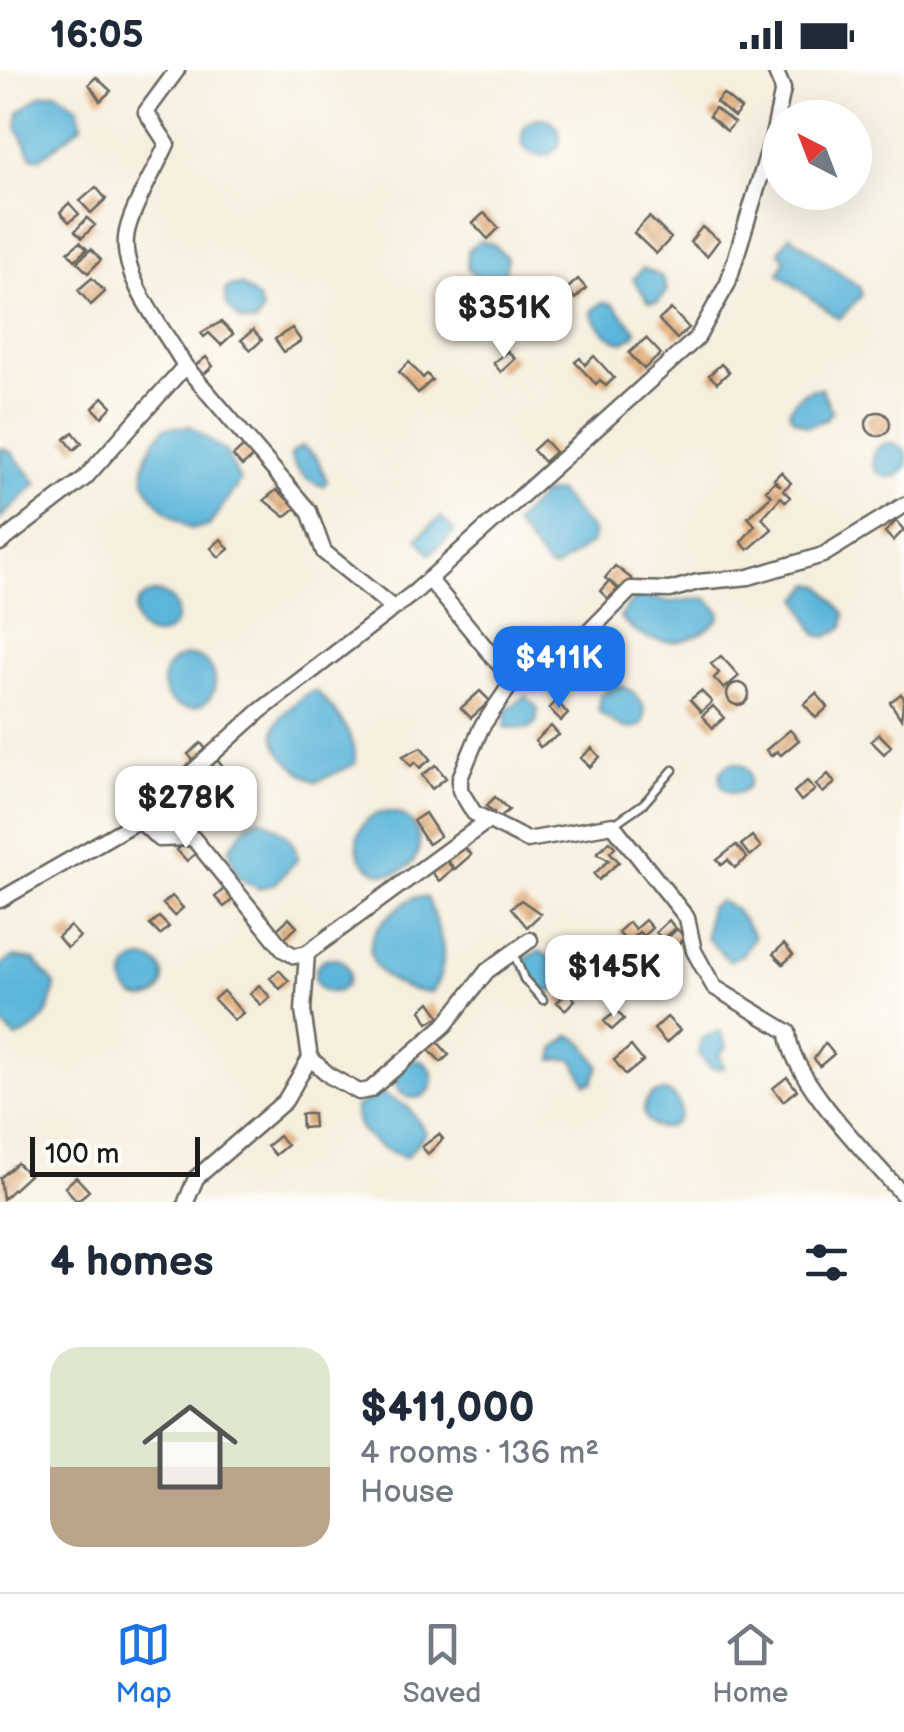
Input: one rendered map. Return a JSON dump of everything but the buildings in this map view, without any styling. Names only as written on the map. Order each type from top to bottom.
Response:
[{"type":"street","points":[[176,70],[146,112],[167,144],[126,235],[127,256],[137,283],[185,366],[309,511],[324,552],[393,608]]},
{"type":"street","points":[[0,900],[138,820],[260,712],[430,579],[697,338],[728,282],[773,136],[783,90],[775,70]]},
{"type":"street","points":[[0,543],[85,478],[185,366]]},
{"type":"street","points":[[904,506],[823,556],[750,578],[698,582],[670,590],[631,588],[554,667],[513,681],[480,728],[460,778],[466,801],[486,822],[527,840],[613,825],[688,918],[694,951],[714,987],[788,1032],[793,1058],[854,1142],[904,1196]]},
{"type":"street","points":[[430,579],[513,681]]},
{"type":"street","points":[[138,820],[160,839],[193,838],[284,950],[295,956],[307,953],[486,822]]},
{"type":"street","points":[[310,1058],[330,1076],[358,1092],[370,1090],[445,1025],[487,971],[530,940]]},
{"type":"street","points":[[186,1202],[196,1178],[285,1101],[310,1058],[303,1010],[307,953]]},
{"type":"lane","points":[[613,825],[644,803],[673,770]]},
{"type":"lane","points":[[512,950],[524,979],[543,1000]]},
{"type":"water","points":[[56,92],[78,107],[82,125],[41,158],[32,157],[17,127],[19,112],[41,95]]},
{"type":"water","points":[[541,118],[554,124],[560,137],[554,150],[541,156],[528,150],[522,137],[528,124]]},
{"type":"water","points":[[790,235],[859,287],[862,295],[839,319],[779,274],[785,259],[779,252]]},
{"type":"water","points":[[480,241],[493,244],[507,258],[505,278],[485,279],[467,268],[468,250]]},
{"type":"water","points":[[643,268],[662,277],[667,290],[658,302],[649,302],[633,279]]},
{"type":"water","points":[[242,286],[258,299],[263,312],[256,323],[241,321],[227,305],[225,290]]},
{"type":"water","points":[[603,302],[613,304],[636,330],[635,335],[623,342],[603,331],[591,311]]},
{"type":"water","points":[[821,388],[832,411],[825,420],[808,426],[793,419],[789,411],[798,397]]},
{"type":"water","points":[[190,426],[226,452],[240,481],[209,526],[191,529],[153,497],[144,473],[152,445],[165,428]]},
{"type":"water","points":[[890,443],[902,448],[902,472],[890,477],[878,472],[873,460],[878,448]]},
{"type":"water","points":[[302,446],[317,458],[327,481],[323,486],[302,475],[292,461],[290,455]]},
{"type":"water","points":[[0,448],[11,452],[37,483],[0,519]]},
{"type":"water","points":[[558,492],[594,533],[591,543],[555,569],[548,567],[514,524],[542,494]]},
{"type":"water","points":[[441,517],[455,532],[430,554],[417,538]]},
{"type":"water","points":[[811,584],[822,586],[845,614],[843,627],[827,637],[816,635],[799,599]]},
{"type":"water","points":[[156,593],[171,599],[177,614],[171,629],[156,635],[141,629],[135,614],[141,599]]},
{"type":"water","points":[[643,596],[671,602],[706,598],[720,612],[719,619],[695,636],[668,642],[655,640],[630,628],[620,617],[633,600]]},
{"type":"water","points":[[189,656],[207,664],[215,682],[207,700],[189,708],[171,700],[163,682],[171,664]]},
{"type":"water","points":[[616,685],[639,699],[644,711],[642,725],[625,727],[599,712],[600,696]]},
{"type":"water","points":[[316,691],[348,733],[355,764],[316,782],[279,749],[275,729],[304,695]]},
{"type":"water","points":[[526,696],[538,709],[536,722],[528,729],[505,727],[507,709]]},
{"type":"water","points":[[735,763],[745,768],[750,778],[745,788],[735,793],[725,788],[720,778],[725,768]]},
{"type":"water","points":[[388,812],[410,821],[419,843],[410,865],[388,874],[366,865],[357,843],[366,821]]},
{"type":"water","points":[[260,818],[290,839],[297,860],[274,884],[259,889],[238,877],[229,849],[248,824]]},
{"type":"water","points":[[414,897],[427,898],[442,945],[442,968],[432,992],[411,990],[390,980],[371,954],[377,929]]},
{"type":"water","points":[[720,901],[735,909],[754,936],[743,954],[729,961],[706,937],[709,908]]},
{"type":"water","points":[[540,951],[560,965],[564,981],[555,991],[543,991],[524,970],[526,958]]},
{"type":"water","points":[[14,957],[34,960],[55,985],[43,1018],[32,1030],[16,1038],[0,1022],[0,965]]},
{"type":"water","points":[[332,958],[344,963],[349,975],[344,987],[332,992],[320,987],[315,975],[320,963]]},
{"type":"water","points":[[144,959],[158,965],[164,979],[158,993],[144,999],[130,993],[124,979],[130,965]]},
{"type":"water","points":[[720,1031],[727,1047],[719,1054],[724,1068],[711,1068],[698,1054],[701,1039]]},
{"type":"water","points":[[571,1035],[585,1044],[599,1066],[593,1082],[586,1084],[573,1059],[553,1060],[555,1048]]},
{"type":"water","points":[[414,1060],[428,1065],[433,1079],[428,1093],[414,1098],[400,1093],[395,1079],[400,1065]]},
{"type":"water","points":[[662,1092],[675,1097],[680,1110],[675,1123],[662,1128],[649,1123],[644,1110],[649,1097]]},
{"type":"water","points":[[381,1093],[408,1107],[426,1133],[406,1157],[372,1140],[356,1118],[355,1108]]}]
